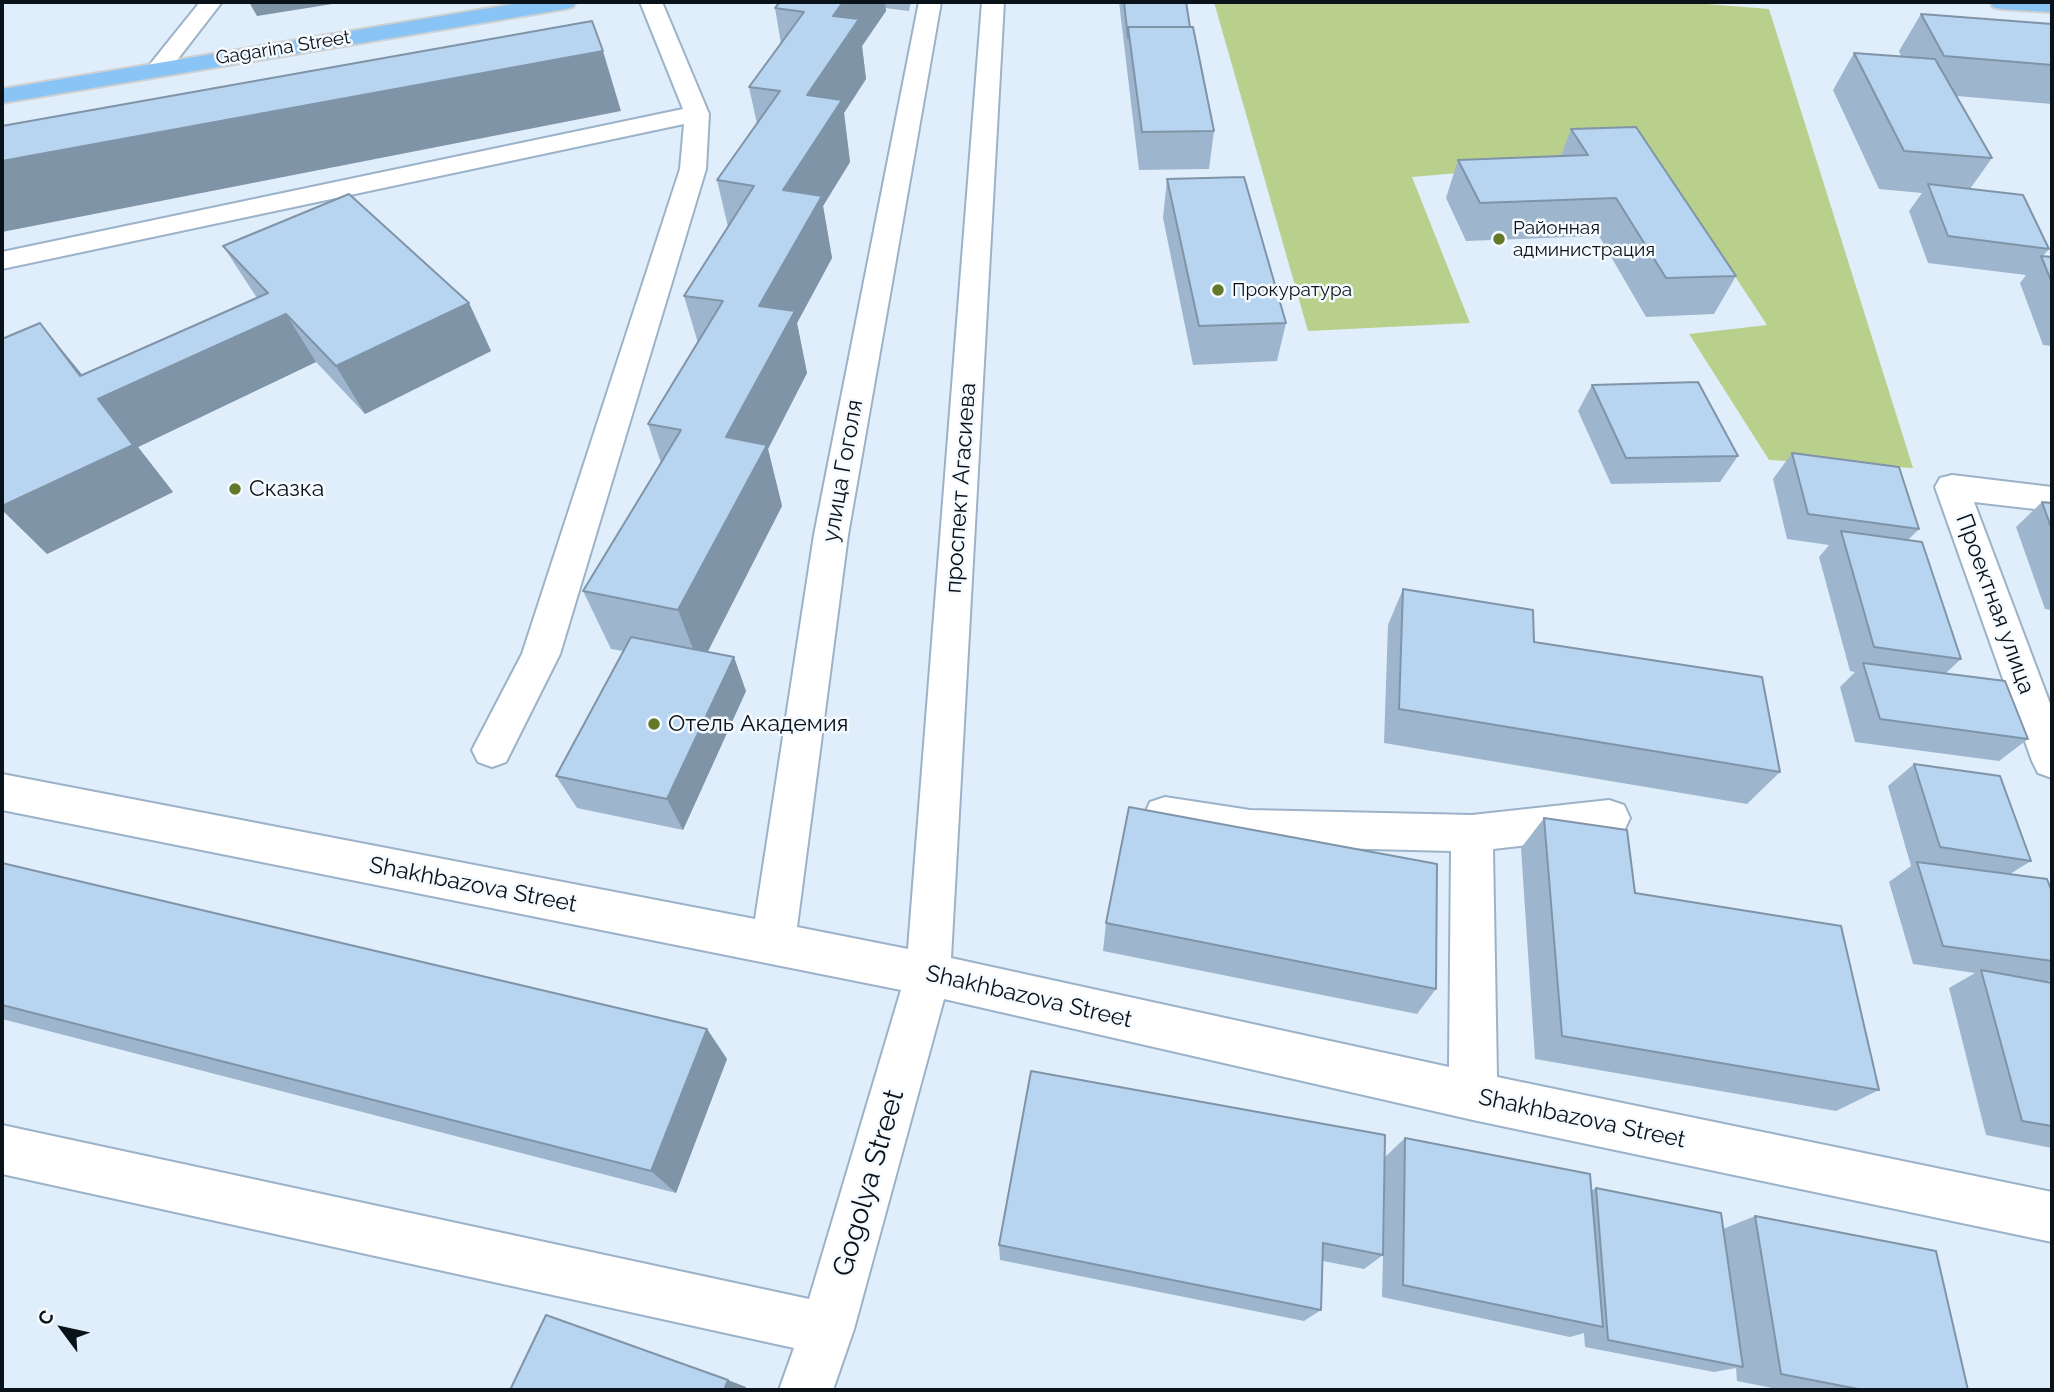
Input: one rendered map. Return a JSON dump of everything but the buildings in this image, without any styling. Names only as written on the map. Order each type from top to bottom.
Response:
[{"type":"main road","name":"Gagarina Street","points":[[2,96],[565,2]]},
{"type":"main road","points":[[2001,2],[2052,4]]},
{"type":"main road","points":[[2030,2],[2052,4]]},
{"type":"street","points":[[159,68],[211,2]]},
{"type":"street","points":[[492,750],[541,654],[693,169],[697,114],[651,2]]},
{"type":"street","name":"улица Гоголя","points":[[774,944],[831,535],[930,2]]},
{"type":"street","name":"проспект Агасиева","points":[[928,974],[993,2]]},
{"type":"street","points":[[2,260],[697,114]]},
{"type":"street","name":"Проектная улица","points":[[2052,499],[1952,487],[2052,761]]},
{"type":"street","name":"Shakhbazova Street","points":[[2,792],[928,974],[1472,1096],[2052,1217]]},
{"type":"street","points":[[1165,815],[1250,828],[1472,833],[1609,818]]},
{"type":"street","points":[[1472,833],[1472,1096]]},
{"type":"street","name":"Gogolya Street","points":[[806,1390],[827,1329],[928,974]]},
{"type":"street","points":[[2,1150],[827,1329]]},
{"type":"green space","points":[[1214,2],[1682,2],[1769,9],[1913,468],[1769,460],[1689,334],[1767,325],[1656,156],[1412,177],[1470,323],[1308,331]]},
{"type":"place","name":"Районная администрация","points":[[1499,239]]},
{"type":"place","name":"Прокуратура","points":[[1218,290]]},
{"type":"place","name":"Сказка","points":[[235,489]]},
{"type":"place","name":"Отель Академия","points":[[654,724]]}]
